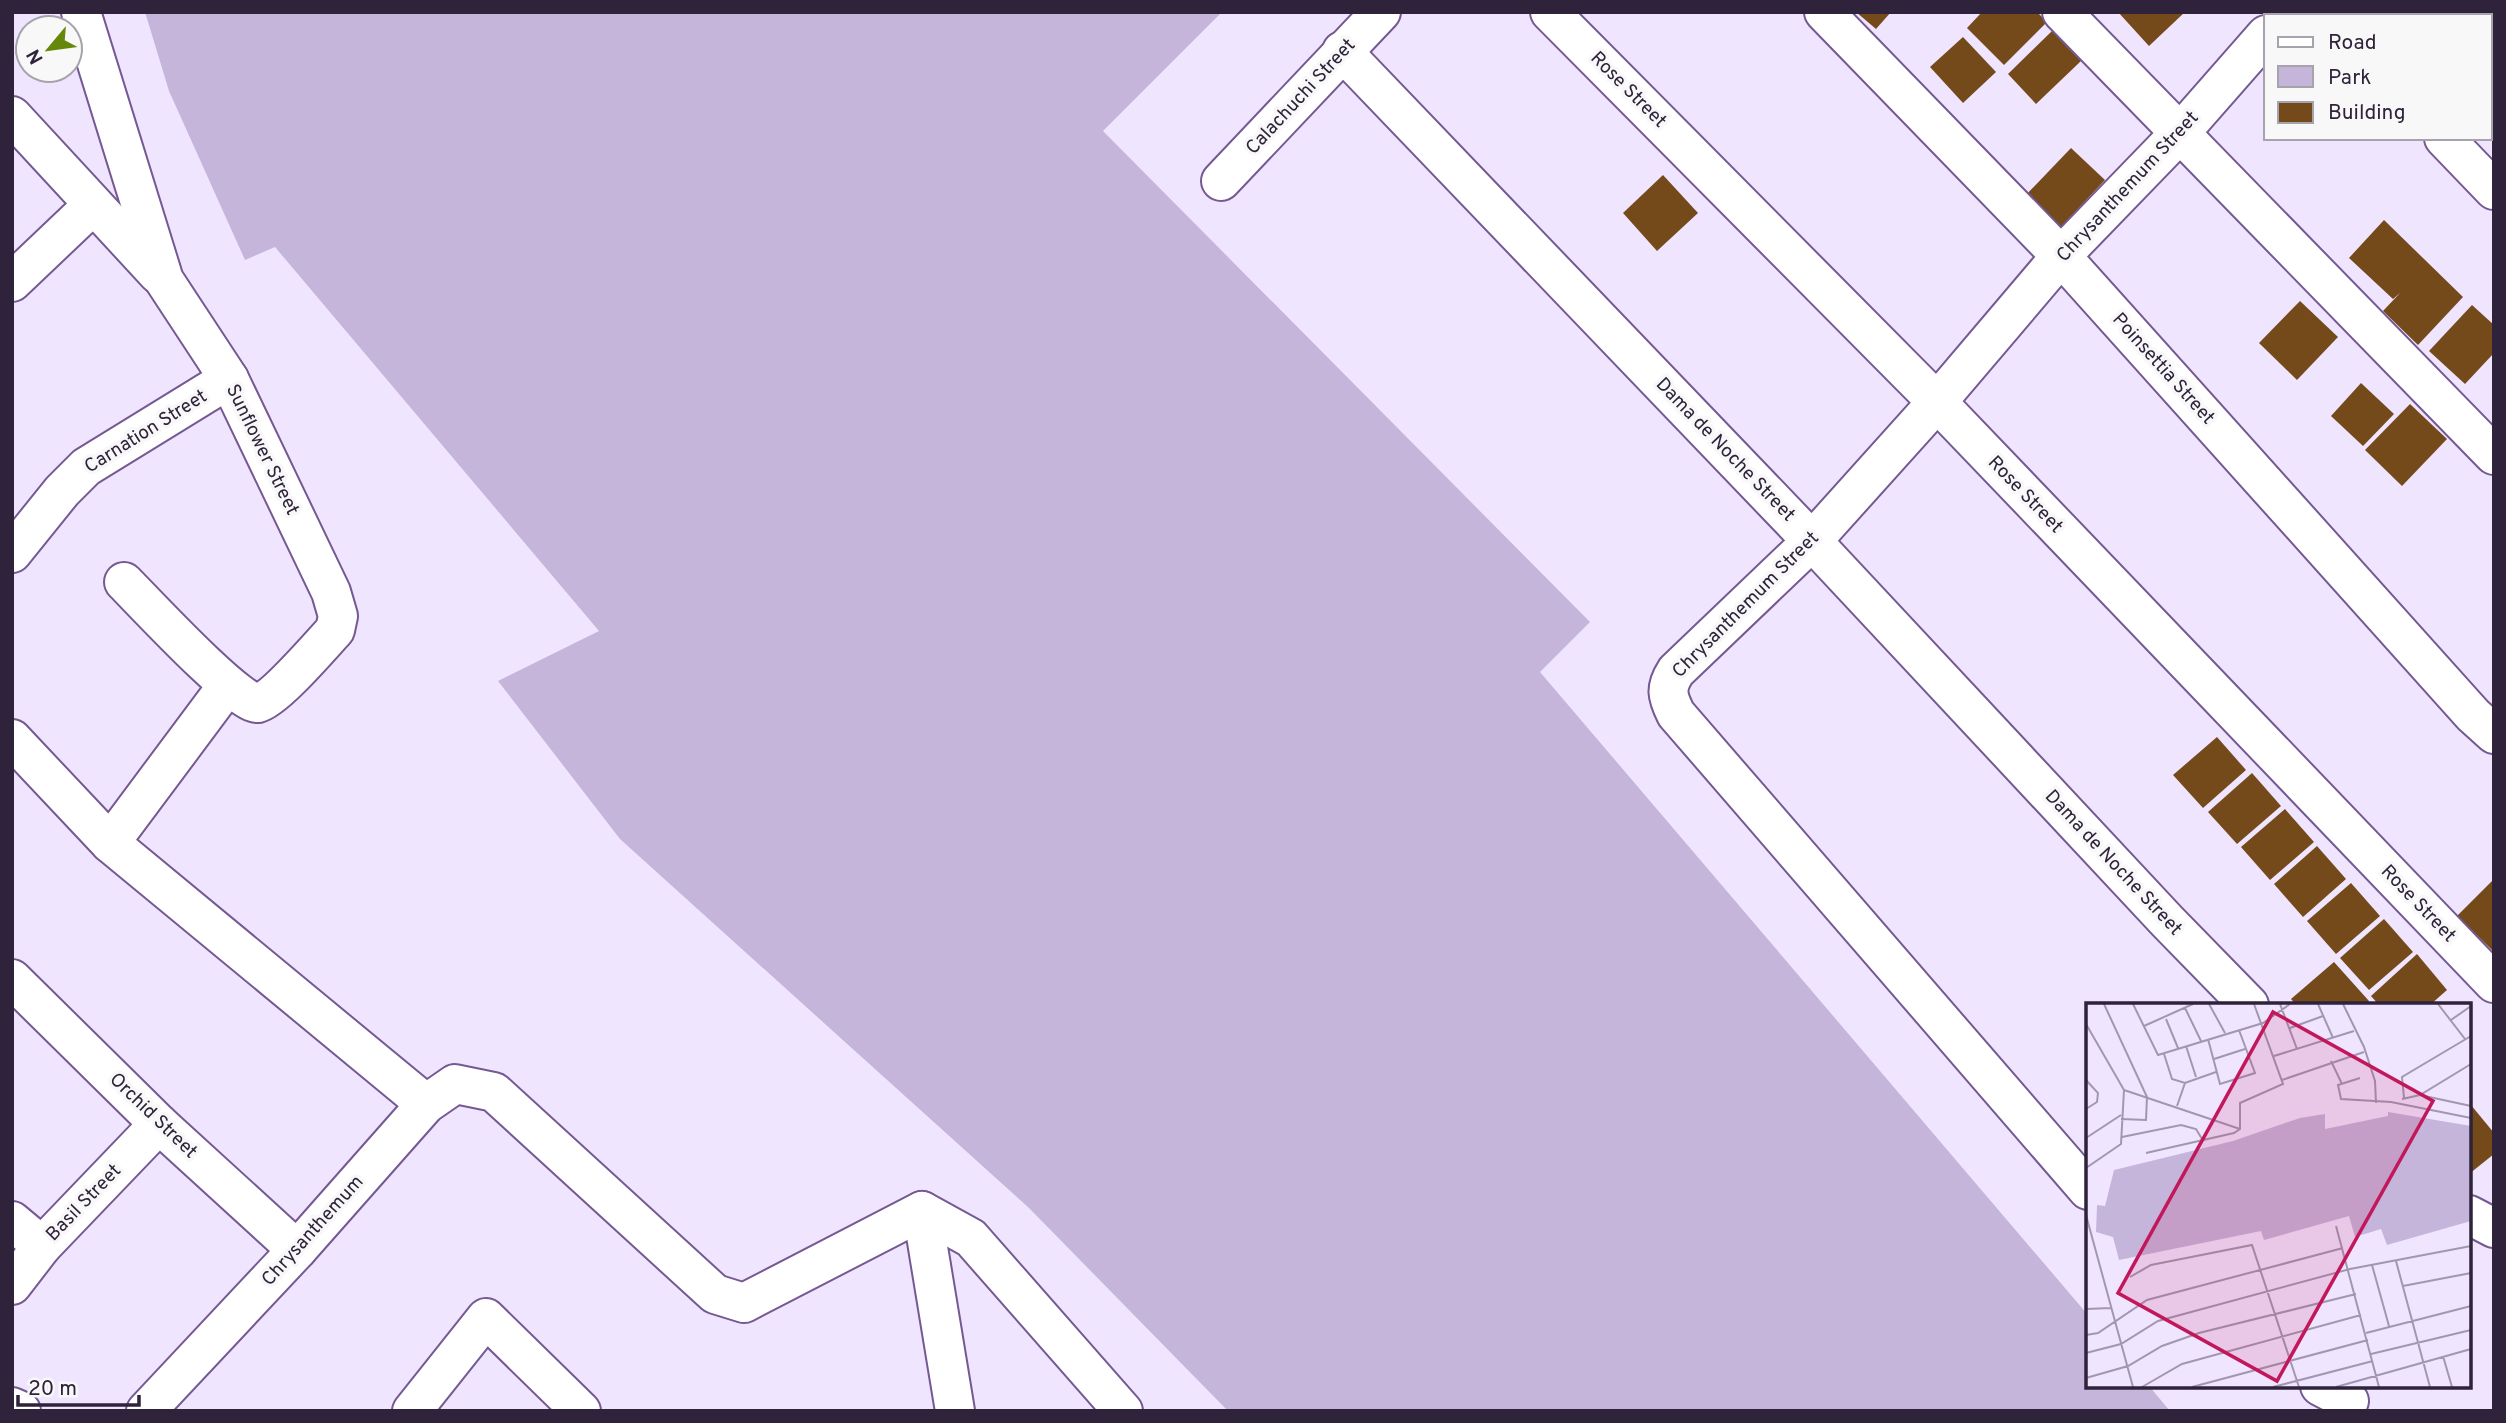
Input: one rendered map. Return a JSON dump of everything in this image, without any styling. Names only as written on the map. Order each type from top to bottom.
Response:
[{"type":"street","name":"Sunflower Street","points":[[81,12],[164,280]]},
{"type":"street","name":"Calachuchi Street","points":[[1221,181],[1381,12]]},
{"type":"street","name":"Rose Street","points":[[1550,12],[1937,402],[2494,983]]},
{"type":"street","name":"Poinsettia Street","points":[[1824,12],[2061,256],[2464,705],[2494,734]]},
{"type":"street","points":[[2062,12],[2494,455]]},
{"type":"street","name":"Chrysanthemum Street","points":[[2086,1188],[1676,715],[1669,701],[1668,684],[1676,671],[1812,541],[1937,402],[2061,256],[2180,133],[2264,37]]},
{"type":"street","name":"Dama de Noche Street","points":[[1342,51],[1812,541],[2166,921],[2247,1003]]},
{"type":"street","name":"Sunflower Street","points":[[12,116],[164,280],[229,379],[331,592],[338,616],[335,629],[267,699],[251,703],[227,686]]},
{"type":"street","points":[[2446,140],[2494,190]]},
{"type":"street","points":[[12,282],[93,205]]},
{"type":"street","name":"Carnation Street","points":[[12,553],[62,491],[86,467],[229,379]]},
{"type":"street","points":[[110,843],[227,686],[124,582]]},
{"type":"street","points":[[12,739],[110,843],[426,1104]]},
{"type":"street","name":"Orchid Street","points":[[12,979],[159,1124],[297,1250]]},
{"type":"street","name":"Chrysanthemum","points":[[146,1411],[297,1250],[426,1104],[455,1084],[494,1092],[715,1294],[744,1303],[922,1211]]},
{"type":"street","name":"Basil Street","points":[[12,1285],[42,1246],[159,1124]]},
{"type":"street","points":[[922,1211],[955,1411]]},
{"type":"street","points":[[922,1211],[971,1238],[1123,1411]]},
{"type":"street","points":[[2471,1216],[2494,1228]]},
{"type":"street","points":[[12,1221],[42,1246]]},
{"type":"street","points":[[412,1411],[486,1318],[581,1411]]},
{"type":"street","points":[[12,1407],[21,1411]]},
{"type":"green space","points":[[145,12],[1222,12],[1103,131],[1590,622],[1540,672],[2086,1313],[2086,1388],[2151,1388],[2170,1411],[1228,1411],[1029,1208],[620,839],[498,681],[599,631],[275,247],[245,260],[169,91]]},
{"type":"building","points":[[1856,12],[1891,12],[1876,29]]},
{"type":"building","points":[[1982,12],[2037,12],[2047,22],[2004,65],[1967,28]]},
{"type":"building","points":[[2118,12],[2185,12],[2149,46]]},
{"type":"building","points":[[2052,31],[2081,61],[2036,104],[2008,74]]},
{"type":"building","points":[[1963,37],[1996,72],[1963,103],[1930,67]]},
{"type":"building","points":[[2071,148],[2105,180],[2059,229],[2025,196]]},
{"type":"building","points":[[1663,175],[1698,213],[1657,251],[1623,213]]},
{"type":"building","points":[[2384,220],[2463,297],[2418,345],[2383,311],[2400,293],[2393,299],[2349,258]]},
{"type":"building","points":[[2300,301],[2338,337],[2297,380],[2259,343]]},
{"type":"building","points":[[2472,305],[2494,325],[2494,353],[2465,384],[2429,351]]},
{"type":"building","points":[[2361,383],[2394,414],[2363,446],[2331,416]]},
{"type":"building","points":[[2410,404],[2447,439],[2402,486],[2365,450]]},
{"type":"building","points":[[2217,737],[2246,770],[2203,808],[2173,775]]},
{"type":"building","points":[[2252,773],[2281,806],[2237,844],[2208,812]]},
{"type":"building","points":[[2285,809],[2314,842],[2270,880],[2241,847]]},
{"type":"building","points":[[2317,846],[2346,879],[2303,917],[2274,884]]},
{"type":"building","points":[[2494,879],[2494,952],[2457,916]]},
{"type":"building","points":[[2351,883],[2380,916],[2336,954],[2307,921]]},
{"type":"building","points":[[2384,919],[2413,952],[2369,990],[2340,958]]},
{"type":"building","points":[[2417,954],[2447,990],[2432,1003],[2377,1003],[2371,996]]},
{"type":"building","points":[[2334,962],[2369,1001],[2294,1003],[2291,999]]},
{"type":"building","points":[[2471,1105],[2494,1133],[2494,1154],[2471,1172]]}]
